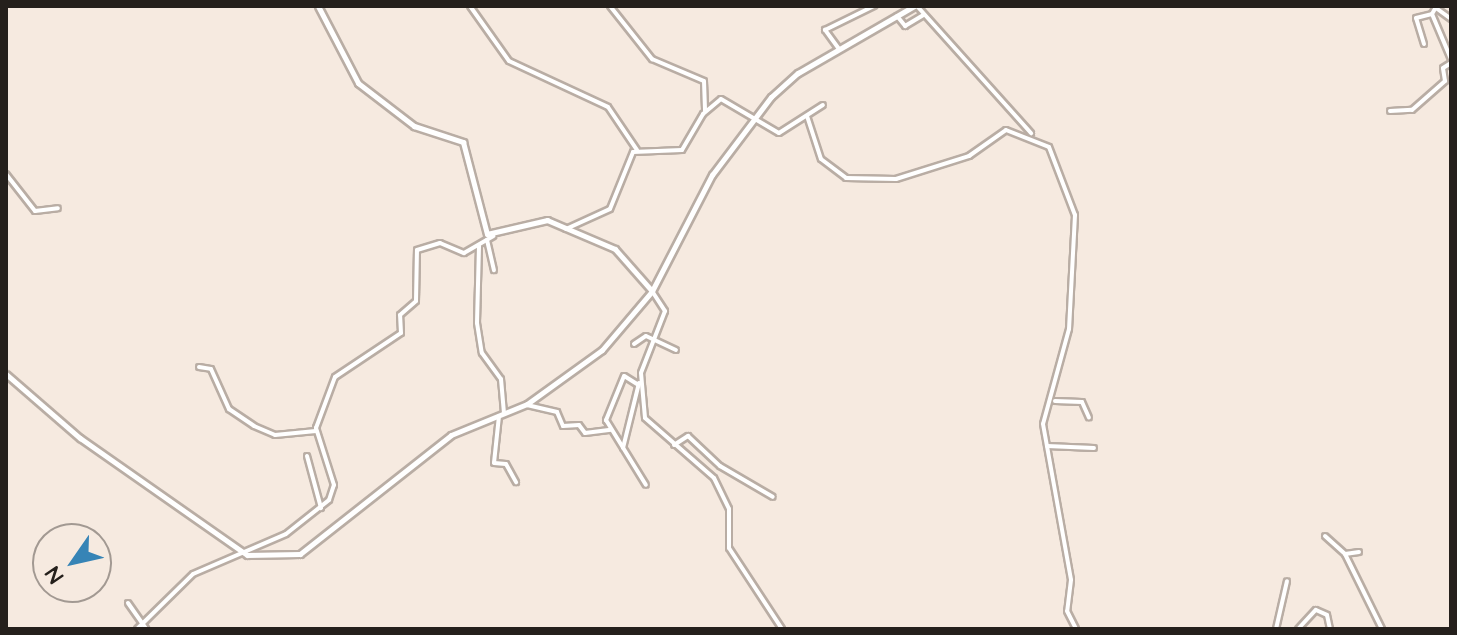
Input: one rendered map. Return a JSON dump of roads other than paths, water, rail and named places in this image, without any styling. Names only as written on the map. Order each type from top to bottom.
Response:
[{"type":"main road","points":[[318,6],[358,83],[414,126],[463,142],[483,228],[490,238],[538,218],[615,249],[652,291]]},
{"type":"main road","points":[[6,374],[80,438],[247,555],[283,559],[322,543],[415,462],[464,426],[527,404],[602,350],[652,291],[707,185],[756,115],[794,75],[916,6]]},
{"type":"street","points":[[470,6],[510,61],[608,107],[637,150]]},
{"type":"street","points":[[610,6],[652,59],[704,81],[705,111]]},
{"type":"street","points":[[839,49],[824,31],[874,6]]},
{"type":"street","points":[[916,6],[1032,135],[1049,147],[1075,215],[1069,329],[1055,401],[1044,423],[1071,580],[1067,611],[1076,629]]},
{"type":"street","points":[[1390,111],[1412,110],[1445,81],[1443,68],[1451,61],[1432,14],[1435,7],[1451,19]]},
{"type":"street","points":[[1427,41],[1416,18],[1432,14]]},
{"type":"street","points":[[897,16],[905,26],[923,15]]},
{"type":"street","points":[[637,150],[682,151],[705,111],[728,97],[779,133],[823,105]]},
{"type":"street","points":[[807,116],[821,159],[844,177],[868,180],[967,157],[1004,130],[1032,135]]},
{"type":"street","points":[[564,230],[610,209],[620,174],[637,150]]},
{"type":"street","points":[[6,174],[35,211],[58,208]]},
{"type":"street","points":[[137,629],[193,574],[247,555],[321,508],[334,485],[316,431],[337,374],[401,333],[400,315],[416,301],[412,270],[424,246],[446,244],[460,254],[490,238],[494,270]]},
{"type":"street","points":[[479,246],[477,323],[481,352],[501,379],[502,415],[494,463],[506,464],[516,482]]},
{"type":"street","points":[[623,448],[639,384],[665,311],[652,291]]},
{"type":"street","points":[[634,344],[654,338],[676,350]]},
{"type":"street","points":[[199,367],[211,369],[229,409],[254,426],[275,435],[316,431]]},
{"type":"street","points":[[639,384],[622,379],[606,420],[646,485]]},
{"type":"street","points":[[639,384],[647,423],[719,486],[729,509],[729,548],[782,629]]},
{"type":"street","points":[[1055,401],[1082,402],[1089,418]]},
{"type":"street","points":[[527,404],[557,412],[563,427],[611,430]]},
{"type":"street","points":[[674,445],[688,436],[720,466],[773,497]]},
{"type":"street","points":[[1047,446],[1094,448]]},
{"type":"street","points":[[307,456],[321,508]]},
{"type":"street","points":[[1325,536],[1345,554],[1382,629]]},
{"type":"street","points":[[1345,554],[1359,552]]},
{"type":"street","points":[[1276,629],[1287,581]]},
{"type":"street","points":[[128,603],[145,620],[146,629]]},
{"type":"street","points":[[1298,629],[1316,610],[1327,615],[1330,629]]}]
